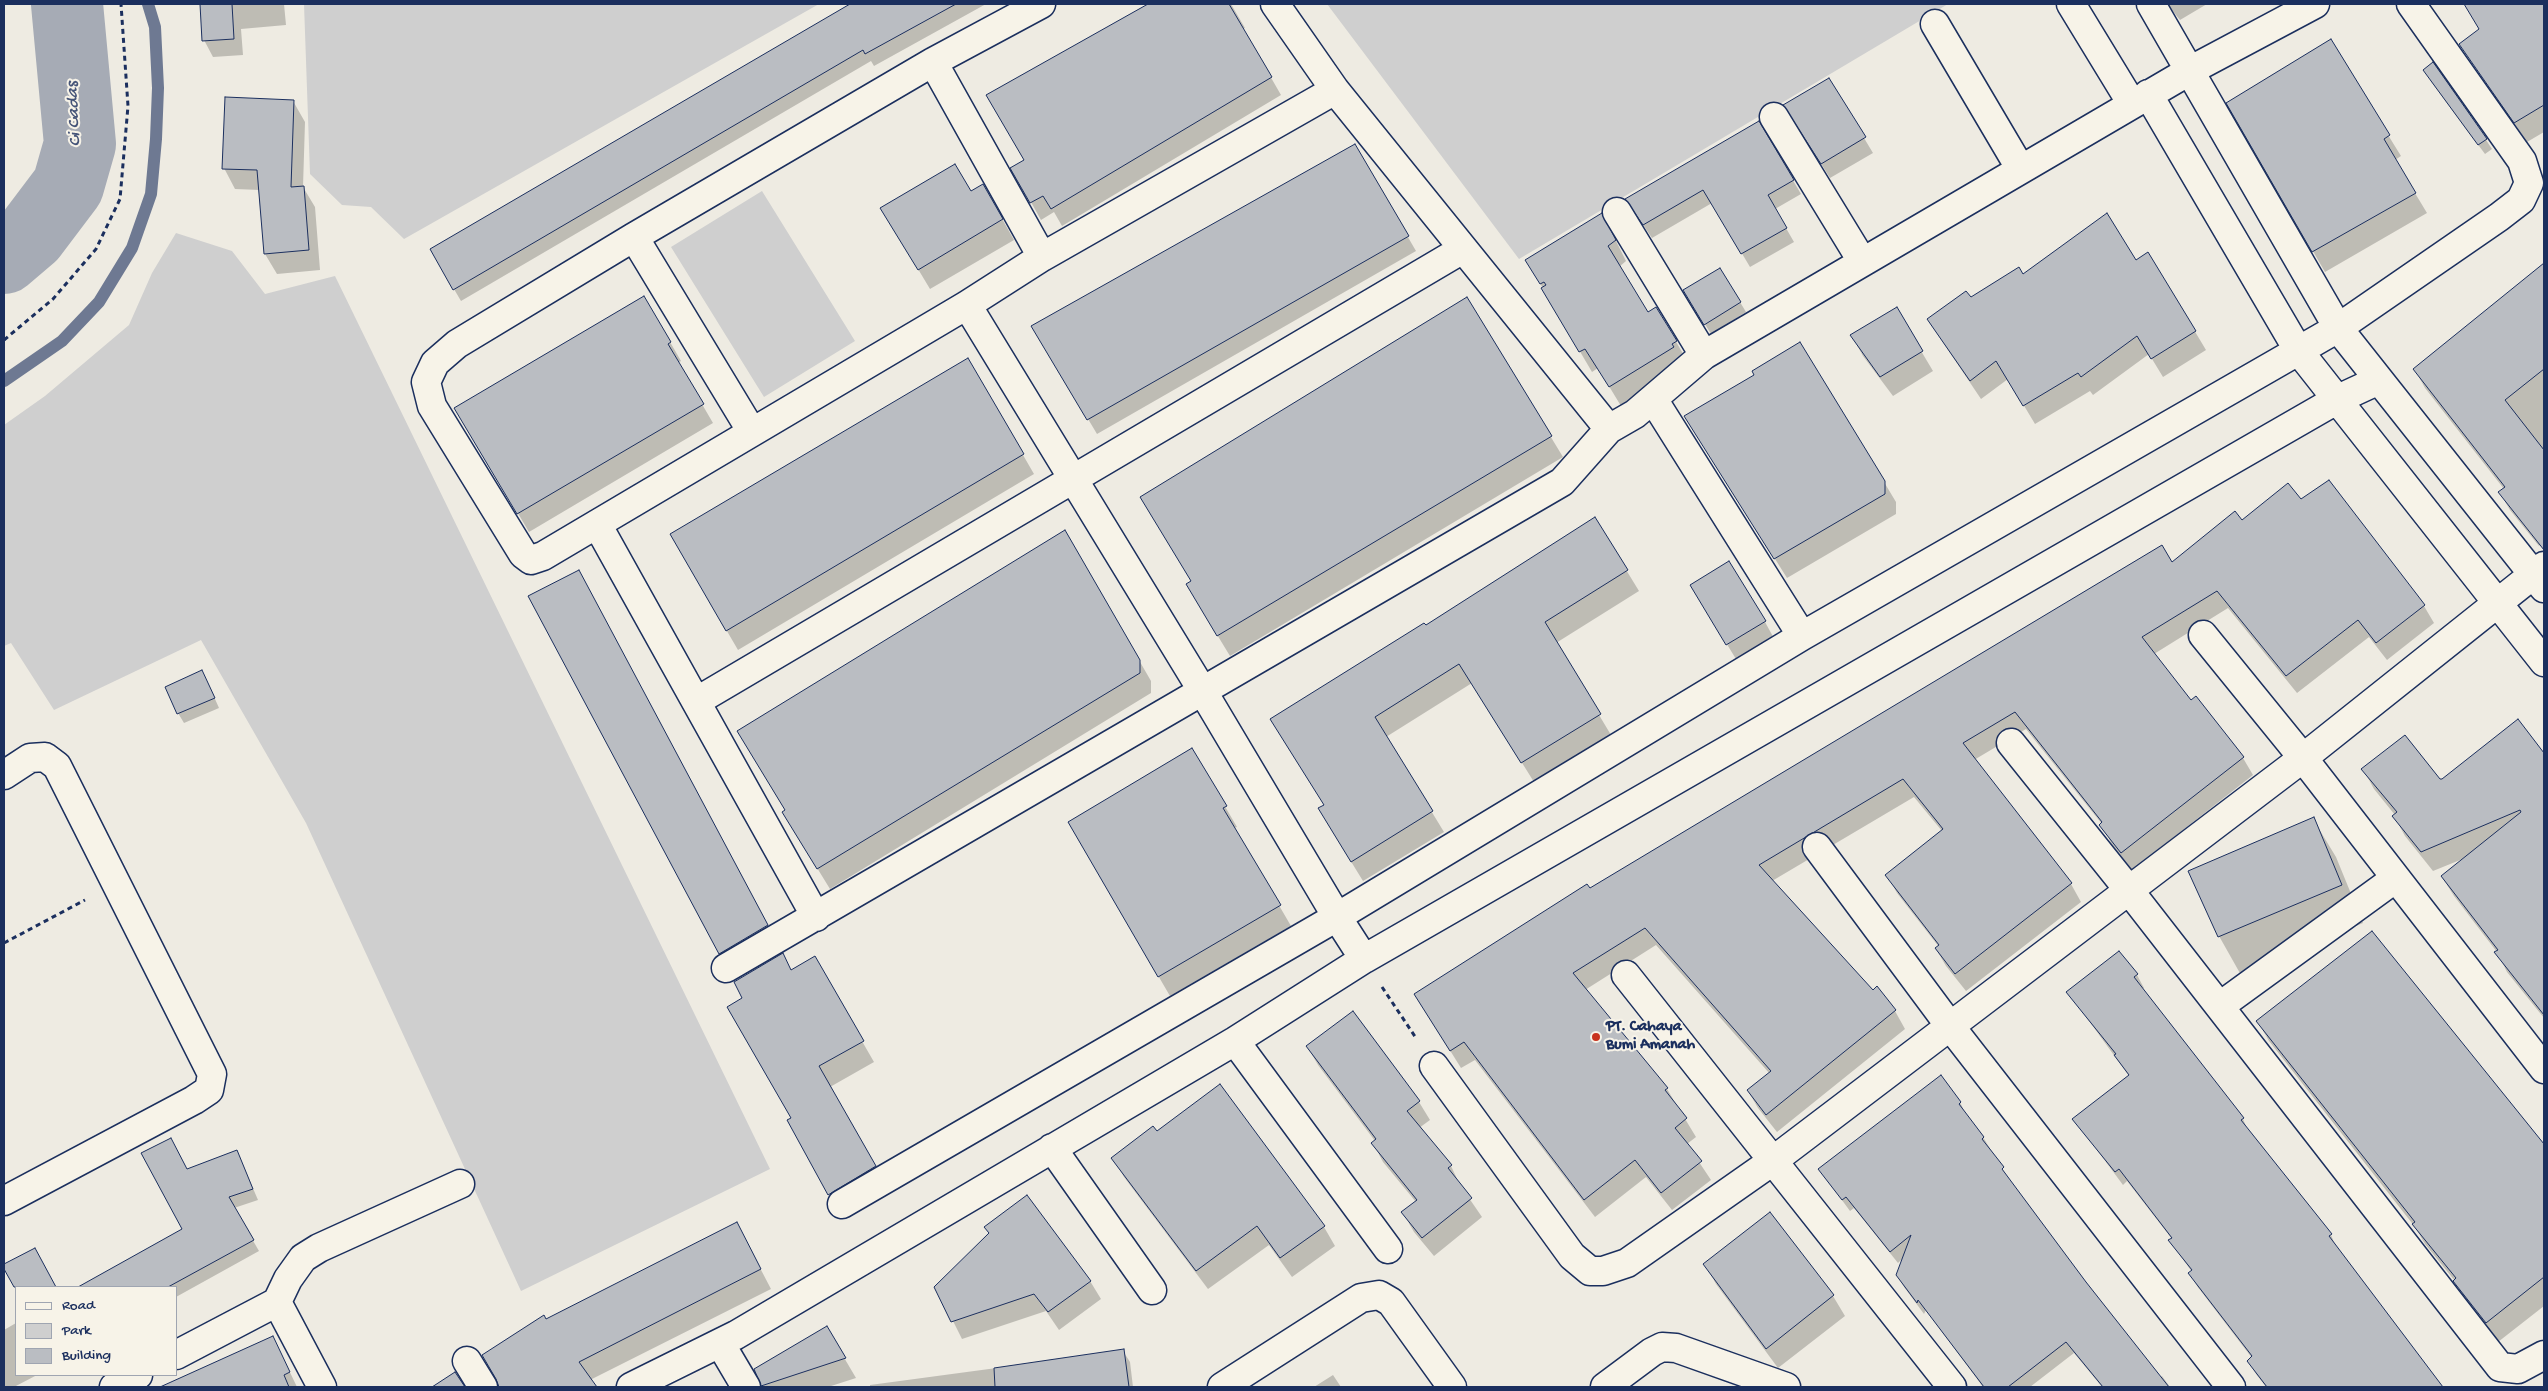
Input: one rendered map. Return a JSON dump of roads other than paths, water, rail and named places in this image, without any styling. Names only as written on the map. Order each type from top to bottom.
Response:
[{"type":"street","points":[[1041,4],[933,62],[634,237],[457,344],[435,363],[426,382],[432,406],[523,554],[531,560],[543,556],[967,305],[1042,256],[1335,90]]},
{"type":"street","points":[[1275,4],[1335,90],[1609,429]]},
{"type":"street","points":[[2071,4],[2140,99],[2298,350],[2544,662]]},
{"type":"street","points":[[1434,1066],[1572,1256],[1590,1270],[1603,1272],[1627,1262],[1774,1160],[2128,889],[2303,758],[2497,602],[2541,576],[2338,328],[2151,4]]},
{"type":"street","points":[[726,968],[1562,482],[1609,429],[1635,414],[1704,355],[2190,70],[2315,4]]},
{"type":"street","points":[[842,1204],[1337,917],[1802,636],[2338,328],[2500,218],[2521,200],[2529,183],[2522,161],[2411,4]]},
{"type":"street","points":[[1936,24],[2020,168]]},
{"type":"street","points":[[933,62],[1042,256]]},
{"type":"street","points":[[1774,117],[1862,261]]},
{"type":"street","points":[[1618,212],[1704,355]]},
{"type":"street","points":[[634,237],[752,432]]},
{"type":"street","points":[[697,701],[1463,249]]},
{"type":"street","points":[[967,305],[1364,959]]},
{"type":"street","points":[[631,1387],[720,1343],[1235,1041],[1364,959],[2338,399],[2379,380]]},
{"type":"street","points":[[1654,399],[1802,636]]},
{"type":"street","points":[[597,524],[816,917]]},
{"type":"street","points":[[2203,635],[2303,758],[2544,1069]]},
{"type":"street","points":[[2011,743],[2220,1006],[2500,1367],[2518,1369],[2544,1355]]},
{"type":"street","points":[[4,774],[30,758],[44,757],[57,766],[212,1074],[208,1090],[194,1100],[4,1201]]},
{"type":"street","points":[[1817,847],[1950,1026],[2231,1387]]},
{"type":"street","points":[[2220,1006],[2396,878]]},
{"type":"street","points":[[1626,975],[1952,1387]]},
{"type":"street","points":[[1235,1041],[1388,1249]]},
{"type":"street","points":[[1052,1148],[1152,1290]]},
{"type":"street","points":[[178,1354],[277,1302],[288,1280],[303,1258],[319,1248],[460,1184]]},
{"type":"street","points":[[1222,1387],[1362,1298],[1379,1295],[1392,1302],[1452,1387]]},
{"type":"street","points":[[277,1302],[322,1387]]},
{"type":"street","points":[[720,1343],[746,1387]]},
{"type":"street","points":[[1605,1387],[1652,1352],[1662,1347],[1676,1348],[1786,1387]]},
{"type":"street","points":[[467,1360],[483,1387]]},
{"type":"street","points":[[114,1387],[136,1376]]},
{"type":"waterway","name":"Ci Cadas","points":[[4,258],[31,235],[68,186],[80,144],[67,4]]},
{"type":"waterway","points":[[4,381],[62,341],[99,302],[132,248],[151,194],[156,139],[158,88],[155,27],[148,4]]},
{"type":"place","name":"PT. Cahaya Bumi Amanah","points":[[1596,1037]]}]
